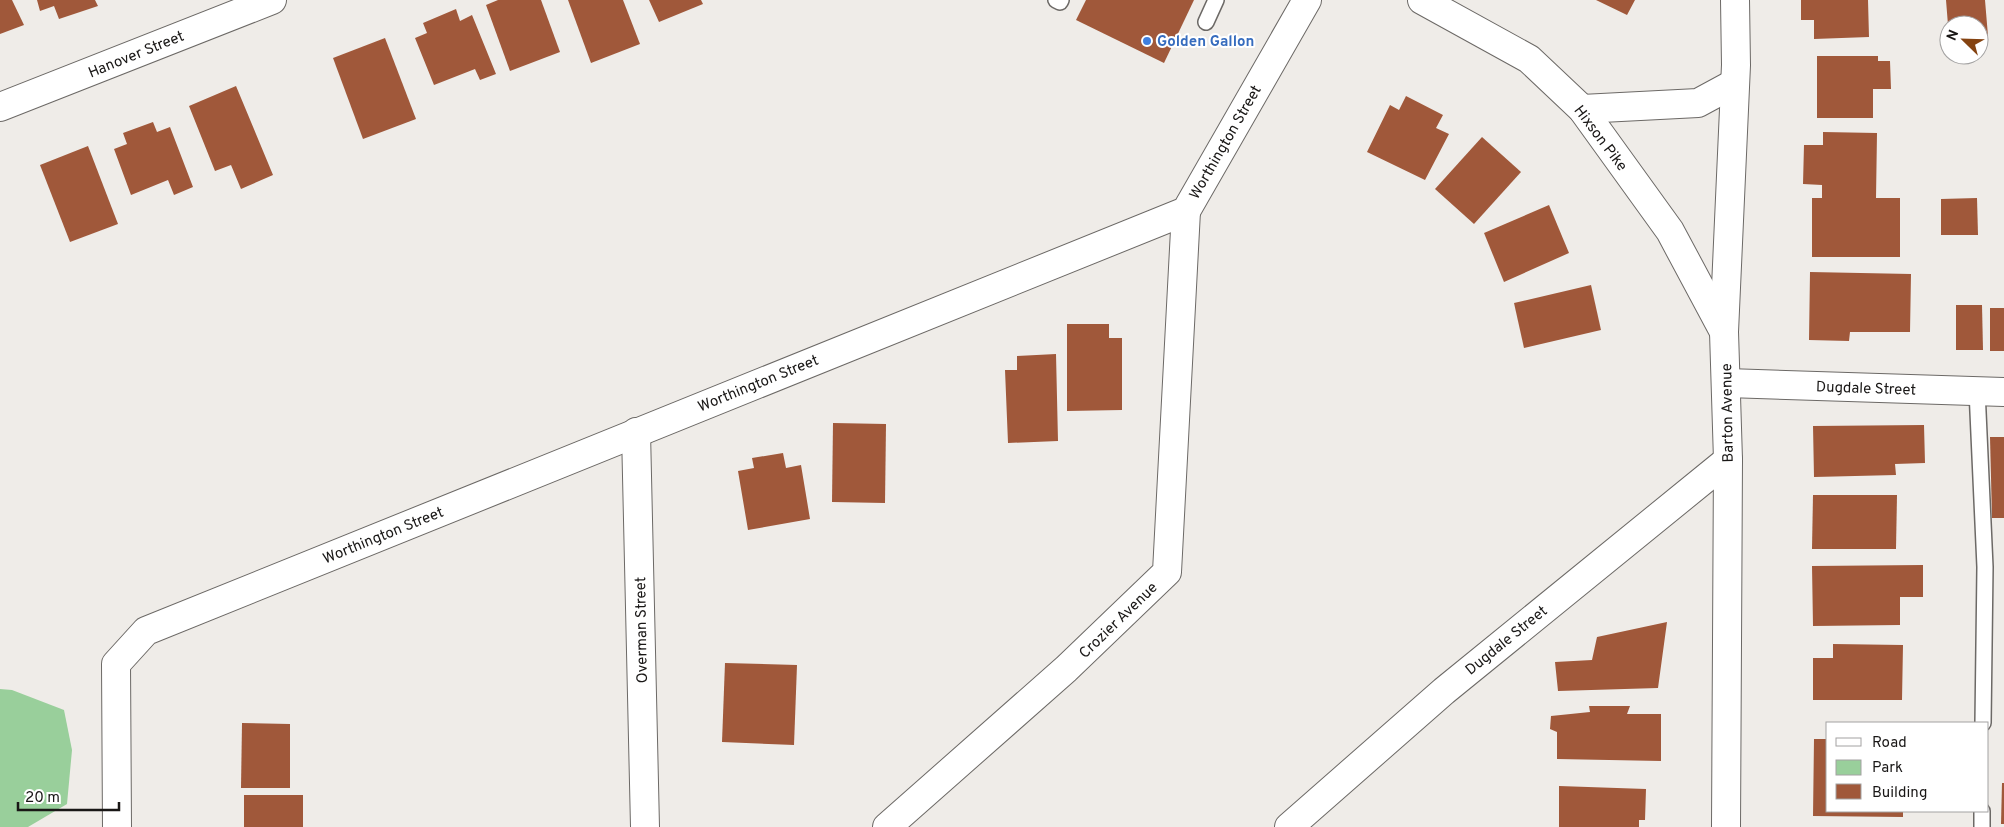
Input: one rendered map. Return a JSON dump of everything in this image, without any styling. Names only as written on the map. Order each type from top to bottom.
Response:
[{"type":"street","name":"Hanover Street","points":[[0,108],[272,0]]},
{"type":"street","name":"Worthington Street","points":[[117,827],[116,664],[146,631],[1186,211],[1307,0]]},
{"type":"street","name":"Hixson Pike","points":[[1422,0],[1529,59],[1582,109],[1670,231],[1724,332]]},
{"type":"street","name":"Barton Avenue","points":[[1726,827],[1728,460],[1724,332],[1735,83],[1735,0]]},
{"type":"street","points":[[1582,109],[1698,103],[1735,83]]},
{"type":"street","name":"Crozier Avenue","points":[[887,827],[1066,669],[1167,572],[1186,211]]},
{"type":"street","name":"Dugdale Street","points":[[1727,383],[2004,392]]},
{"type":"street","name":"Overman Street","points":[[636,432],[645,827]]},
{"type":"street","name":"Dugdale Street","points":[[1290,827],[1444,691],[1728,460]]},
{"type":"lane","points":[[1056,0],[1060,2],[1061,0]]},
{"type":"lane","points":[[1206,22],[1216,0]]},
{"type":"lane","points":[[1977,390],[1985,567],[1983,722]]},
{"type":"lane","points":[[1982,812],[1982,827]]},
{"type":"green space","points":[[0,689],[12,690],[64,710],[72,750],[67,804],[28,827],[0,827]]},
{"type":"building","points":[[0,0],[12,0],[24,25],[0,34]]},
{"type":"building","points":[[37,0],[95,0],[98,6],[59,19],[54,6],[40,11]]},
{"type":"building","points":[[498,0],[541,0],[560,52],[510,71],[486,5]]},
{"type":"building","points":[[568,0],[623,0],[640,44],[591,63]]},
{"type":"building","points":[[649,0],[701,0],[703,4],[659,22]]},
{"type":"building","name":"Golden Gallon","points":[[1086,0],[1194,0],[1164,63],[1076,20]]},
{"type":"building","points":[[1596,0],[1635,0],[1627,15]]},
{"type":"building","points":[[1801,0],[1868,0],[1869,37],[1814,39],[1814,20],[1801,20]]},
{"type":"building","points":[[1946,0],[1985,0],[1986,15],[1947,15]]},
{"type":"building","points":[[456,9],[460,21],[472,15],[496,74],[480,80],[475,69],[434,85],[415,38],[427,33],[423,23]]},
{"type":"building","points":[[385,38],[416,119],[363,139],[333,58]]},
{"type":"building","points":[[1817,56],[1878,56],[1878,61],[1890,61],[1891,89],[1873,89],[1873,118],[1817,118]]},
{"type":"building","points":[[236,86],[273,175],[241,189],[231,165],[215,171],[189,106]]},
{"type":"building","points":[[1406,96],[1443,115],[1436,128],[1449,134],[1425,180],[1367,152],[1390,105],[1399,110]]},
{"type":"building","points":[[153,122],[157,132],[170,127],[193,187],[174,195],[168,180],[131,195],[114,149],[127,144],[123,133]]},
{"type":"building","points":[[1823,132],[1877,133],[1876,198],[1900,198],[1900,257],[1812,257],[1812,198],[1822,198],[1822,185],[1803,184],[1804,145],[1823,145]]},
{"type":"building","points":[[1482,137],[1521,172],[1474,224],[1435,189]]},
{"type":"building","points":[[88,146],[118,224],[70,242],[40,165]]},
{"type":"building","points":[[1977,198],[1978,235],[1941,235],[1941,199]]},
{"type":"building","points":[[1549,205],[1569,253],[1504,282],[1484,233]]},
{"type":"building","points":[[1810,272],[1911,274],[1910,332],[1850,332],[1849,341],[1809,340]]},
{"type":"building","points":[[1591,285],[1601,330],[1524,348],[1514,303]]},
{"type":"building","points":[[1956,305],[1982,305],[1983,350],[1956,350]]},
{"type":"building","points":[[1990,308],[2004,308],[2004,351],[1990,351]]},
{"type":"building","points":[[1067,324],[1109,324],[1109,338],[1122,338],[1122,410],[1067,411]]},
{"type":"building","points":[[1056,354],[1058,441],[1008,443],[1005,370],[1017,370],[1017,356]]},
{"type":"building","points":[[833,423],[886,424],[885,503],[832,502]]},
{"type":"building","points":[[1924,425],[1925,463],[1895,464],[1896,475],[1814,477],[1813,426]]},
{"type":"building","points":[[1990,437],[2004,437],[2004,518],[1992,518]]},
{"type":"building","points":[[783,453],[786,468],[801,465],[810,519],[748,530],[738,471],[754,468],[752,458]]},
{"type":"building","points":[[1813,495],[1897,495],[1896,549],[1812,549]]},
{"type":"building","points":[[1923,565],[1923,597],[1900,597],[1900,625],[1813,626],[1812,566]]},
{"type":"building","points":[[1667,622],[1658,688],[1558,691],[1555,662],[1592,660],[1597,637]]},
{"type":"building","points":[[1833,644],[1903,645],[1902,700],[1813,700],[1813,658],[1833,658]]},
{"type":"building","points":[[725,663],[797,665],[794,745],[722,742]]},
{"type":"building","points":[[1589,706],[1630,706],[1627,714],[1661,714],[1661,761],[1557,759],[1557,732],[1550,729],[1551,716],[1590,712]]},
{"type":"building","points":[[242,723],[290,724],[290,788],[241,788]]},
{"type":"building","points":[[1814,739],[1826,739],[1826,812],[1903,812],[1903,817],[1813,816]]},
{"type":"building","points":[[2002,783],[2004,783],[2004,824],[2001,824]]},
{"type":"building","points":[[1559,786],[1646,789],[1645,820],[1639,820],[1639,827],[1559,827]]},
{"type":"building","points":[[244,795],[303,795],[303,827],[244,827]]},
{"type":"place","name":"Golden Gallon","points":[[1147,41]]}]
